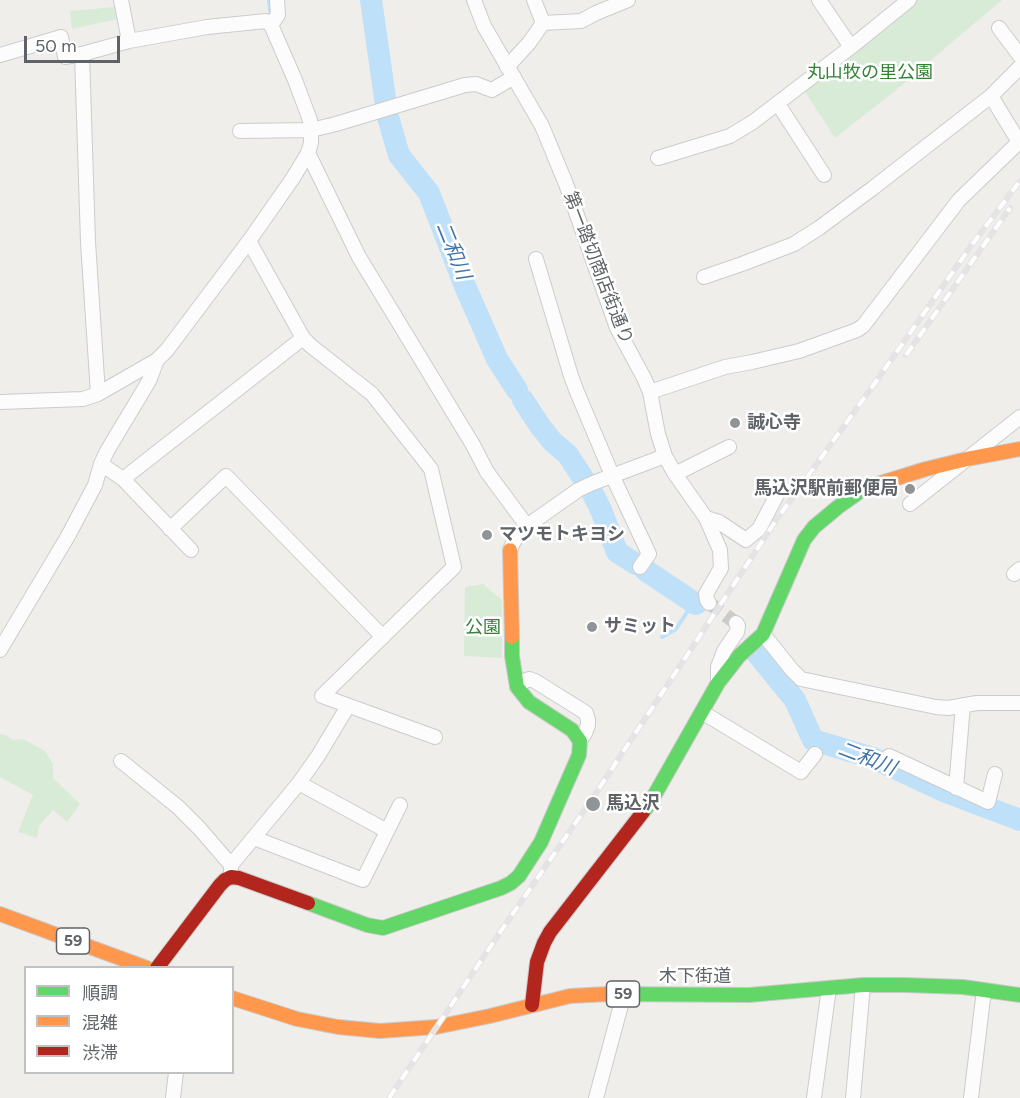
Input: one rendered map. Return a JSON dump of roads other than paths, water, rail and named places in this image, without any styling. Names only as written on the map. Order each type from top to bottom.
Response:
[{"type":"street","points":[[121,0],[129,41]]},
{"type":"street","points":[[271,25],[278,15],[277,0]]},
{"type":"street","name":"第一踏切商店街通り","points":[[474,0],[484,26],[542,126],[566,184],[617,328],[650,392],[665,456],[706,518],[720,550],[721,568],[706,594],[709,603]]},
{"type":"street","points":[[534,0],[543,23]]},
{"type":"street","points":[[543,23],[581,21],[628,0]]},
{"type":"street","points":[[819,0],[851,47]]},
{"type":"street","points":[[658,158],[730,136],[753,122],[909,0]]},
{"type":"street","points":[[0,55],[61,37],[65,57],[129,41],[207,27],[266,21],[271,25],[299,90],[310,120],[311,130],[308,153],[293,178],[249,241],[157,360],[98,394],[83,399],[0,402]]},
{"type":"street","points":[[240,131],[311,130],[465,85],[476,84],[492,90],[510,72],[543,23]]},
{"type":"street","points":[[999,28],[1020,56]]},
{"type":"street","points":[[81,54],[88,242],[98,394]]},
{"type":"street","points":[[704,277],[794,244],[819,228],[991,96],[1020,67]]},
{"type":"street","points":[[650,392],[725,367],[799,351],[863,326],[959,200],[1018,142],[991,96]]},
{"type":"street","points":[[778,104],[824,176]]},
{"type":"street","points":[[308,153],[358,257],[487,472],[527,526]]},
{"type":"street","points":[[249,241],[303,338],[372,394],[431,469],[454,567],[322,696],[435,737]]},
{"type":"street","points":[[536,260],[571,376],[612,475],[649,554],[640,567]]},
{"type":"street","points":[[123,479],[303,338]]},
{"type":"street","points":[[0,650],[68,536],[95,485],[107,451],[148,381],[157,360]]},
{"type":"street","points":[[910,504],[1020,417]]},
{"type":"street","points":[[675,474],[729,447]]},
{"type":"street","points":[[532,1005],[537,962],[550,932],[650,802],[718,683],[739,656],[763,634],[804,540],[814,527],[865,488],[926,468],[1020,449]]},
{"type":"street","points":[[580,741],[572,730],[530,702],[517,687],[512,656],[510,550],[514,541],[527,526],[578,490],[665,456]]},
{"type":"street","points":[[101,464],[123,479],[191,550]]},
{"type":"street","points":[[170,529],[226,476],[383,637]]},
{"type":"street","points":[[706,518],[719,522],[746,540],[759,529],[780,489]]},
{"type":"street","points":[[718,683],[718,667],[724,651],[737,632],[736,623]]},
{"type":"street","points":[[763,634],[801,679],[936,707],[948,708],[977,703],[1020,703]]},
{"type":"street","points":[[121,761],[178,807],[199,828],[231,872],[239,878],[377,928],[390,927],[511,883],[519,876],[541,842],[579,755],[580,741],[585,733],[588,720],[586,713],[535,681],[525,681],[517,687]]},
{"type":"street","points":[[956,788],[963,705]]},
{"type":"street","points":[[159,966],[231,872],[254,838],[299,783],[348,706]]},
{"type":"street","points":[[702,712],[801,772],[815,754]]},
{"type":"street","points":[[889,756],[988,802],[995,774]]},
{"type":"street","points":[[299,783],[387,831]]},
{"type":"street","points":[[254,838],[363,880],[400,805]]},
{"type":"street","name":"59","points":[[0,914],[142,966]]},
{"type":"street","points":[[853,1098],[863,985]]},
{"type":"street","name":"木下街道","points":[[234,999],[297,1019],[338,1027],[380,1031],[436,1028],[570,996],[600,994],[749,995],[863,985],[933,986],[1020,995]]},
{"type":"street","points":[[814,1098],[829,988]]},
{"type":"street","points":[[971,1098],[984,990]]},
{"type":"street","points":[[596,1098],[624,994]]},
{"type":"street","points":[[173,1098],[176,1074]]},
{"type":"waterway","points":[[269,0],[270,11]]},
{"type":"waterway","name":"二和川","points":[[371,0],[386,105]]},
{"type":"waterway","name":"二和川","points":[[387,114],[399,155],[429,193],[465,286],[497,359],[517,390]]},
{"type":"waterway","name":"二和川","points":[[523,400],[540,426],[568,455],[583,478]]},
{"type":"waterway","name":"二和川","points":[[591,490],[617,552],[636,564]]},
{"type":"waterway","name":"二和川","points":[[645,570],[696,604]]},
{"type":"waterway","points":[[662,637],[676,629],[693,603]]},
{"type":"waterway","name":"二和川","points":[[755,651],[795,700],[813,740],[873,758],[946,792],[1020,820]]},
{"type":"tunnel","points":[[709,603],[736,623]]},
{"type":"railway","points":[[389,1098],[590,802],[777,519],[971,246],[1020,181]]},
{"type":"railway","points":[[906,355],[1010,208]]},
{"type":"place","name":"誠心寺","points":[[735,423]]},
{"type":"place","name":"馬込沢駅前郵便局","points":[[910,489]]},
{"type":"place","name":"マツモトキヨシ","points":[[487,535]]},
{"type":"place","name":"サミット","points":[[592,627]]},
{"type":"place","name":"馬込沢","points":[[593,804]]},
{"type":"park label","name":"丸山牧の里公園","points":[[870,73]]},
{"type":"park label","name":"公園","points":[[483,628]]}]
